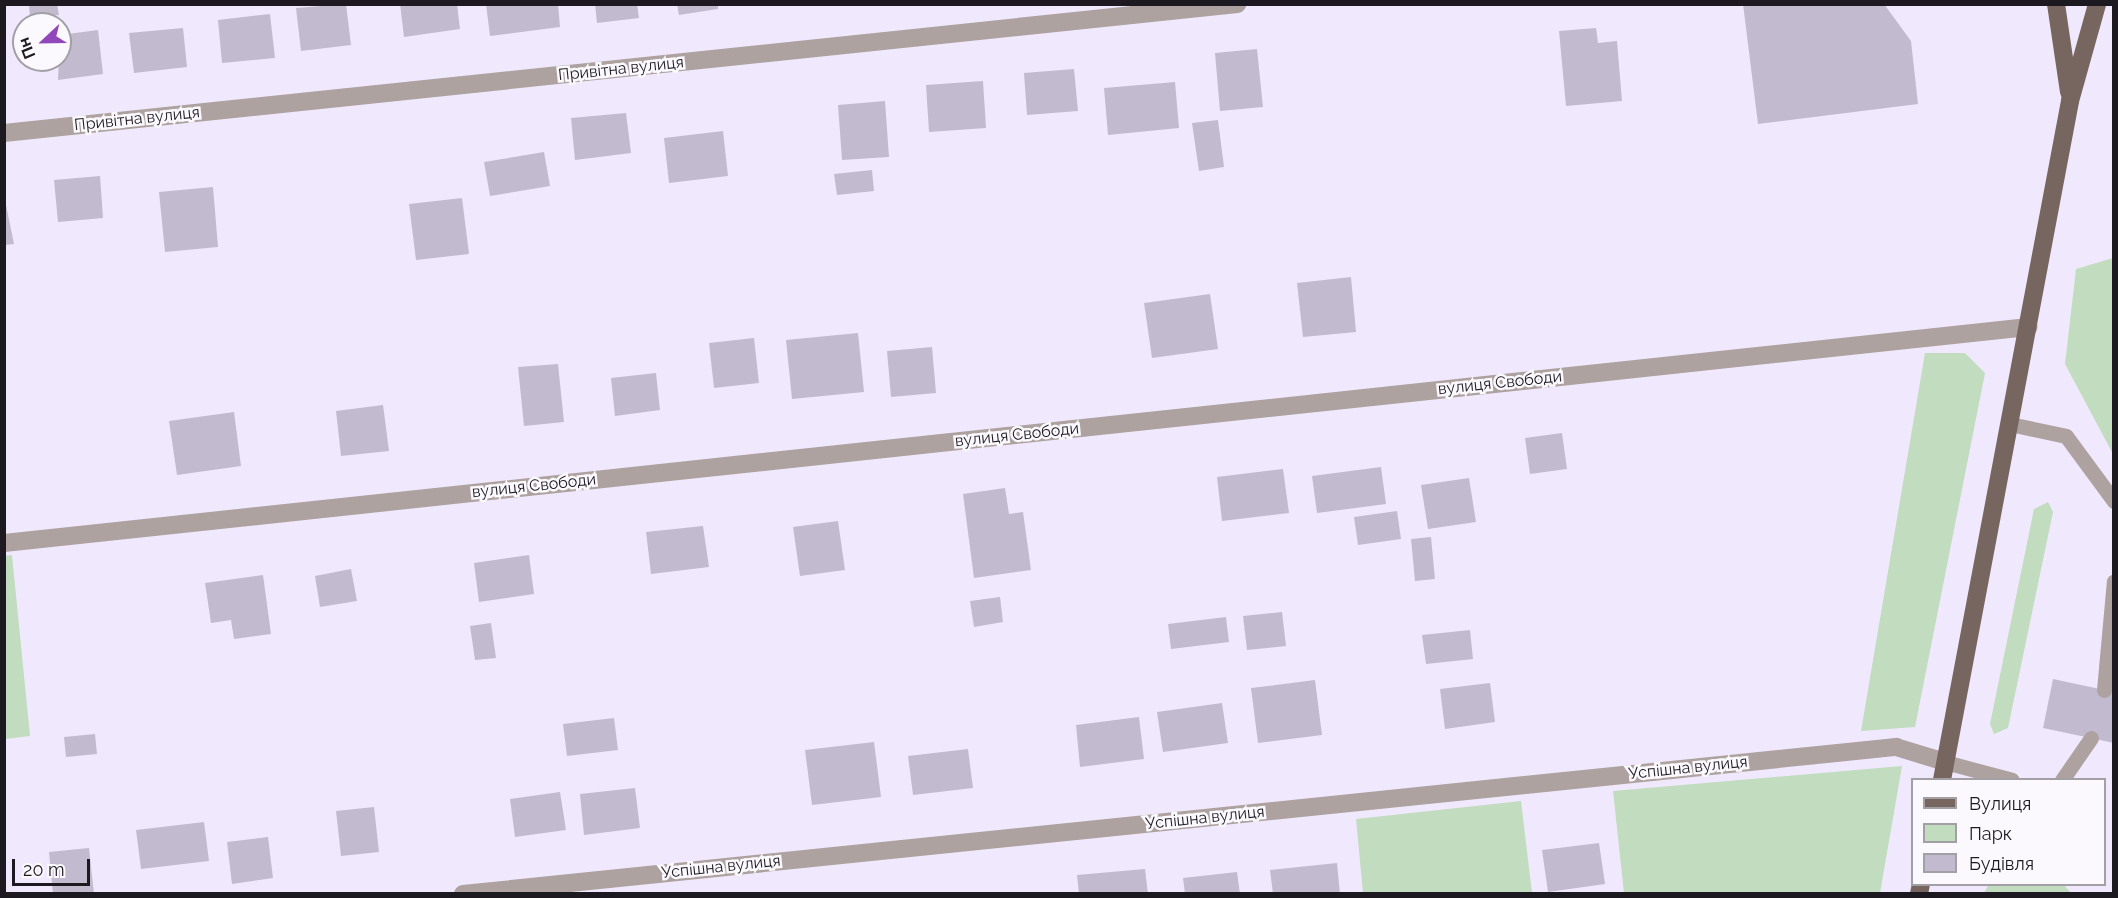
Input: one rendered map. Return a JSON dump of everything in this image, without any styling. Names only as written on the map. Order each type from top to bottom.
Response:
[{"type":"main road","points":[[2056,4],[2070,101]]},
{"type":"main road","points":[[1943,771],[2029,327],[2070,101],[2097,4]]},
{"type":"street","name":"Привітна вулиця","points":[[4,133],[1237,4]]},
{"type":"street","name":"вулиця Свободи","points":[[4,543],[2029,327]]},
{"type":"street","name":"Успішна вулиця","points":[[463,894],[1896,747],[1943,771]]},
{"type":"lane","points":[[2010,424],[2066,436],[2114,501]]},
{"type":"lane","points":[[2104,690],[2114,581]]},
{"type":"lane","points":[[2063,778],[2091,738]]},
{"type":"lane","points":[[1943,771],[1997,778]]},
{"type":"green space","points":[[2114,258],[2113,454],[2065,364],[2076,269]]},
{"type":"green space","points":[[1925,353],[1965,353],[1985,373],[1915,727],[1861,731]]},
{"type":"green space","points":[[2048,502],[2053,512],[2008,728],[1994,734],[1990,724],[2034,509]]},
{"type":"green space","points":[[12,555],[30,736],[5,739],[4,556]]},
{"type":"green space","points":[[1902,766],[1880,893],[1624,893],[1613,791]]},
{"type":"green space","points":[[1521,801],[1532,893],[1363,893],[1356,819]]},
{"type":"green space","points":[[1988,886],[2065,886],[2071,893],[1984,893]]},
{"type":"building","points":[[29,4],[57,4],[58,12],[30,12]]},
{"type":"building","points":[[346,4],[351,45],[301,51],[296,8]]},
{"type":"building","points":[[400,4],[457,4],[460,29],[404,37]]},
{"type":"building","points":[[486,4],[558,4],[560,27],[490,36]]},
{"type":"building","points":[[595,4],[637,4],[639,18],[597,23]]},
{"type":"building","points":[[677,4],[718,4],[718,9],[679,15]]},
{"type":"building","points":[[1743,4],[1884,4],[1911,41],[1918,104],[1758,124]]},
{"type":"building","points":[[270,14],[275,58],[222,63],[218,20]]},
{"type":"building","points":[[183,28],[187,67],[134,73],[129,33]]},
{"type":"building","points":[[1596,28],[1598,43],[1617,41],[1622,101],[1566,106],[1559,31]]},
{"type":"building","points":[[98,30],[103,74],[58,80],[58,72],[72,72],[72,33]]},
{"type":"building","points":[[1257,49],[1263,107],[1220,111],[1215,53]]},
{"type":"building","points":[[1074,69],[1078,111],[1027,115],[1024,73]]},
{"type":"building","points":[[983,81],[986,128],[929,132],[926,85]]},
{"type":"building","points":[[1175,82],[1179,128],[1108,135],[1104,88]]},
{"type":"building","points":[[885,101],[889,157],[842,160],[838,105]]},
{"type":"building","points":[[626,113],[631,153],[575,160],[571,118]]},
{"type":"building","points":[[1218,120],[1224,167],[1199,171],[1192,123]]},
{"type":"building","points":[[723,131],[728,176],[669,183],[664,138]]},
{"type":"building","points":[[544,152],[550,186],[490,196],[484,162]]},
{"type":"building","points":[[872,170],[874,191],[837,195],[834,174]]},
{"type":"building","points":[[100,176],[103,218],[58,222],[54,180]]},
{"type":"building","points":[[213,187],[218,247],[165,252],[159,192]]},
{"type":"building","points":[[462,198],[469,254],[416,260],[409,204]]},
{"type":"building","points":[[5,200],[14,244],[5,245]]},
{"type":"building","points":[[1351,277],[1356,332],[1303,337],[1297,283]]},
{"type":"building","points":[[1210,294],[1218,349],[1152,358],[1144,303]]},
{"type":"building","points":[[858,333],[864,392],[792,399],[786,340]]},
{"type":"building","points":[[754,338],[759,383],[714,388],[709,343]]},
{"type":"building","points":[[932,347],[936,393],[891,397],[887,351]]},
{"type":"building","points":[[558,364],[564,422],[524,426],[518,367]]},
{"type":"building","points":[[656,373],[660,410],[615,416],[611,378]]},
{"type":"building","points":[[383,405],[389,451],[341,456],[336,411]]},
{"type":"building","points":[[234,412],[241,466],[177,475],[169,421]]},
{"type":"building","points":[[1562,433],[1567,469],[1530,474],[1525,438]]},
{"type":"building","points":[[1381,467],[1386,504],[1317,513],[1312,476]]},
{"type":"building","points":[[1283,469],[1289,513],[1222,521],[1217,477]]},
{"type":"building","points":[[1469,478],[1476,522],[1428,529],[1421,485]]},
{"type":"building","points":[[1005,488],[1009,514],[1023,512],[1031,570],[974,578],[963,494]]},
{"type":"building","points":[[1397,511],[1401,539],[1358,545],[1354,517]]},
{"type":"building","points":[[838,521],[845,570],[800,576],[793,527]]},
{"type":"building","points":[[703,526],[709,567],[651,574],[646,532]]},
{"type":"building","points":[[1431,537],[1435,579],[1415,581],[1411,539]]},
{"type":"building","points":[[529,555],[534,594],[479,602],[474,563]]},
{"type":"building","points":[[351,569],[357,601],[320,607],[315,576]]},
{"type":"building","points":[[263,575],[271,634],[234,639],[231,620],[211,623],[205,583]]},
{"type":"building","points":[[1000,597],[1003,622],[974,627],[970,601]]},
{"type":"building","points":[[1282,612],[1286,646],[1247,650],[1243,616]]},
{"type":"building","points":[[1226,617],[1229,642],[1171,649],[1168,624]]},
{"type":"building","points":[[491,623],[496,658],[475,660],[470,626]]},
{"type":"building","points":[[1470,630],[1473,659],[1426,664],[1422,635]]},
{"type":"building","points":[[2053,679],[2114,692],[2114,743],[2043,728]]},
{"type":"building","points":[[1315,680],[1322,735],[1258,743],[1251,688]]},
{"type":"building","points":[[1490,683],[1495,722],[1445,729],[1440,689]]},
{"type":"building","points":[[1222,703],[1228,743],[1163,752],[1157,712]]},
{"type":"building","points":[[1139,717],[1144,759],[1080,767],[1076,725]]},
{"type":"building","points":[[614,718],[618,750],[567,756],[563,724]]},
{"type":"building","points":[[95,734],[97,754],[66,757],[64,737]]},
{"type":"building","points":[[874,742],[881,797],[812,805],[805,750]]},
{"type":"building","points":[[968,749],[973,788],[913,795],[908,756]]},
{"type":"building","points":[[635,788],[640,828],[584,835],[580,794]]},
{"type":"building","points":[[560,792],[566,830],[515,837],[510,799]]},
{"type":"building","points":[[374,807],[379,852],[341,856],[336,811]]},
{"type":"building","points":[[204,822],[209,861],[141,869],[136,830]]},
{"type":"building","points":[[268,837],[273,878],[232,884],[227,842]]},
{"type":"building","points":[[1599,843],[1605,884],[1548,892],[1542,850]]},
{"type":"building","points":[[89,848],[94,894],[53,894],[49,852]]},
{"type":"building","points":[[1337,863],[1340,894],[1273,894],[1270,870]]},
{"type":"building","points":[[1145,869],[1148,894],[1079,894],[1077,875]]},
{"type":"building","points":[[1237,872],[1240,894],[1185,894],[1183,878]]}]
